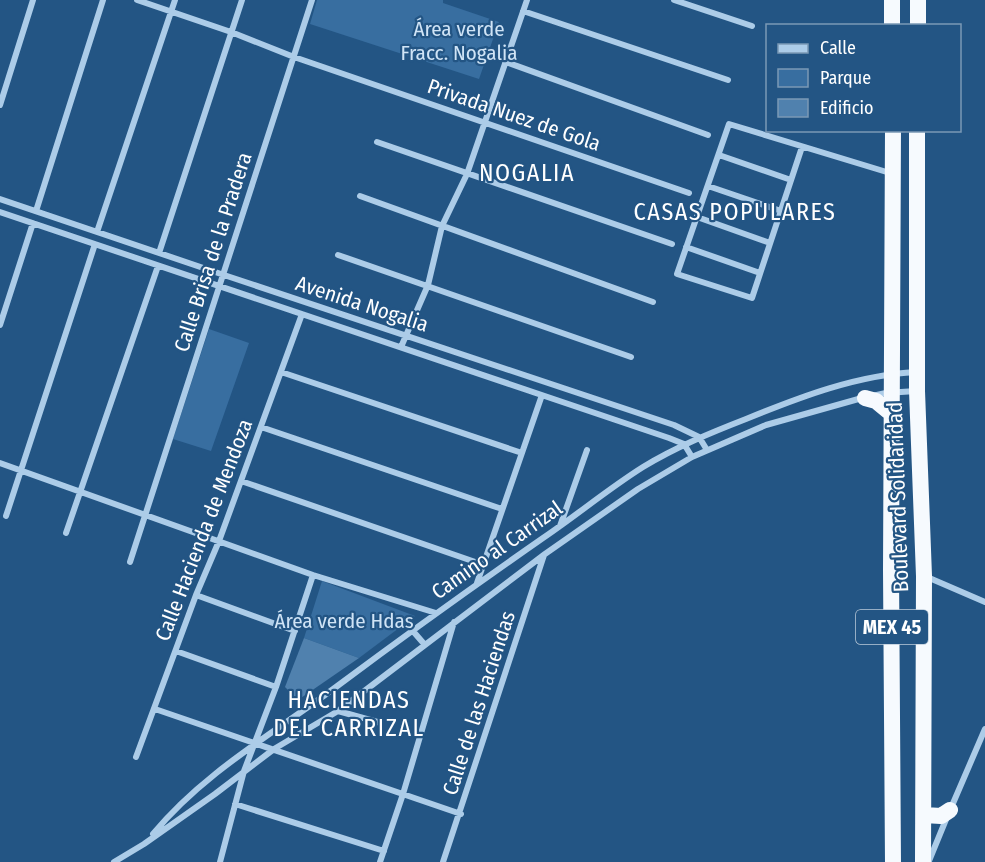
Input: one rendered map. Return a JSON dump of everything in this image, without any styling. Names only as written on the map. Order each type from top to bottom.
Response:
[{"type":"highway","points":[[892,0],[892,24]]},
{"type":"highway","points":[[918,0],[918,24]]},
{"type":"highway","name":"Boulevard Solidaridad","points":[[893,132],[891,570],[893,862]]},
{"type":"highway","name":"Boulevard Solidaridad","points":[[917,132],[917,391],[924,576],[923,862]]},
{"type":"highway","points":[[865,398],[885,407],[893,415]]},
{"type":"highway","points":[[924,815],[941,816],[950,810]]},
{"type":"street","points":[[0,105],[33,0]]},
{"type":"street","points":[[36,211],[103,0]]},
{"type":"street","name":"Privada Nuez de Gola","points":[[137,0],[231,32],[294,57],[689,193]]},
{"type":"street","points":[[97,232],[175,0]]},
{"type":"street","points":[[159,253],[242,0]]},
{"type":"street","name":"Calle Brisa de la Pradera","points":[[130,562],[312,0]]},
{"type":"street","points":[[401,347],[428,285],[442,226],[467,174],[527,0]]},
{"type":"street","points":[[674,0],[752,26]]},
{"type":"street","points":[[523,10],[728,80]]},
{"type":"street","points":[[506,62],[708,135]]},
{"type":"street","points":[[802,147],[752,298],[677,274],[729,124],[894,174]]},
{"type":"street","points":[[377,142],[672,244]]},
{"type":"street","points":[[719,155],[791,180]]},
{"type":"street","points":[[708,186],[781,211]]},
{"type":"street","points":[[360,196],[653,302]]},
{"type":"street","name":"Avenida Nogalia","points":[[0,199],[674,424],[699,437]]},
{"type":"street","name":"Avenida Nogalia","points":[[0,212],[684,444]]},
{"type":"street","points":[[697,217],[770,243]]},
{"type":"street","points":[[0,325],[33,223]]},
{"type":"street","points":[[6,516],[95,244]]},
{"type":"street","points":[[686,247],[760,273]]},
{"type":"street","points":[[338,255],[631,357]]},
{"type":"street","points":[[66,533],[158,266]]},
{"type":"street","name":"Calle Hacienda de Mendoza","points":[[136,757],[196,595],[219,541],[302,314]]},
{"type":"street","points":[[281,372],[522,453]]},
{"type":"street","name":"Camino al Carrizal","points":[[144,844],[167,817],[255,742],[312,705],[412,630],[642,468],[699,437],[823,390],[893,373],[917,372]]},
{"type":"street","name":"Camino al Carrizal","points":[[114,862],[144,844],[274,750],[338,711],[544,554],[638,489],[692,457],[766,425],[834,405],[893,392],[917,391]]},
{"type":"street","points":[[477,584],[542,394]]},
{"type":"street","points":[[261,427],[502,509]]},
{"type":"street","points":[[699,437],[707,450]]},
{"type":"street","points":[[684,444],[692,457]]},
{"type":"street","points":[[560,527],[587,450]]},
{"type":"street","points":[[0,463],[314,575],[436,613]]},
{"type":"street","points":[[241,481],[483,565]]},
{"type":"street","name":"Calle de las Haciendas","points":[[443,862],[461,814],[544,554]]},
{"type":"street","points":[[222,861],[244,771],[276,687],[314,575]]},
{"type":"street","points":[[924,576],[985,602]]},
{"type":"street","points":[[196,595],[295,631]]},
{"type":"street","points":[[380,862],[403,794],[454,622]]},
{"type":"street","points":[[412,630],[425,645]]},
{"type":"street","points":[[176,651],[276,687]]},
{"type":"street","points":[[155,709],[461,814]]},
{"type":"street","points":[[338,711],[381,723]]},
{"type":"street","points":[[928,862],[985,729]]},
{"type":"street","points":[[235,804],[384,851]]},
{"type":"green space","name":"Área verde Fracc. Nogalia","points":[[317,0],[443,0],[443,3],[499,22],[479,79],[310,24]]},
{"type":"green space","points":[[209,329],[249,343],[211,451],[173,439]]},
{"type":"green space","name":"Área verde Hdas","points":[[322,581],[415,616],[359,658],[304,638]]},
{"type":"building","points":[[304,638],[359,658],[298,700],[285,687]]},
{"type":"district","name":"NOGALIA","points":[[527,173]]},
{"type":"district","name":"CASAS POPULARES","points":[[735,212]]},
{"type":"district","name":"HACIENDAS DEL CARRIZAL","points":[[349,714]]}]
